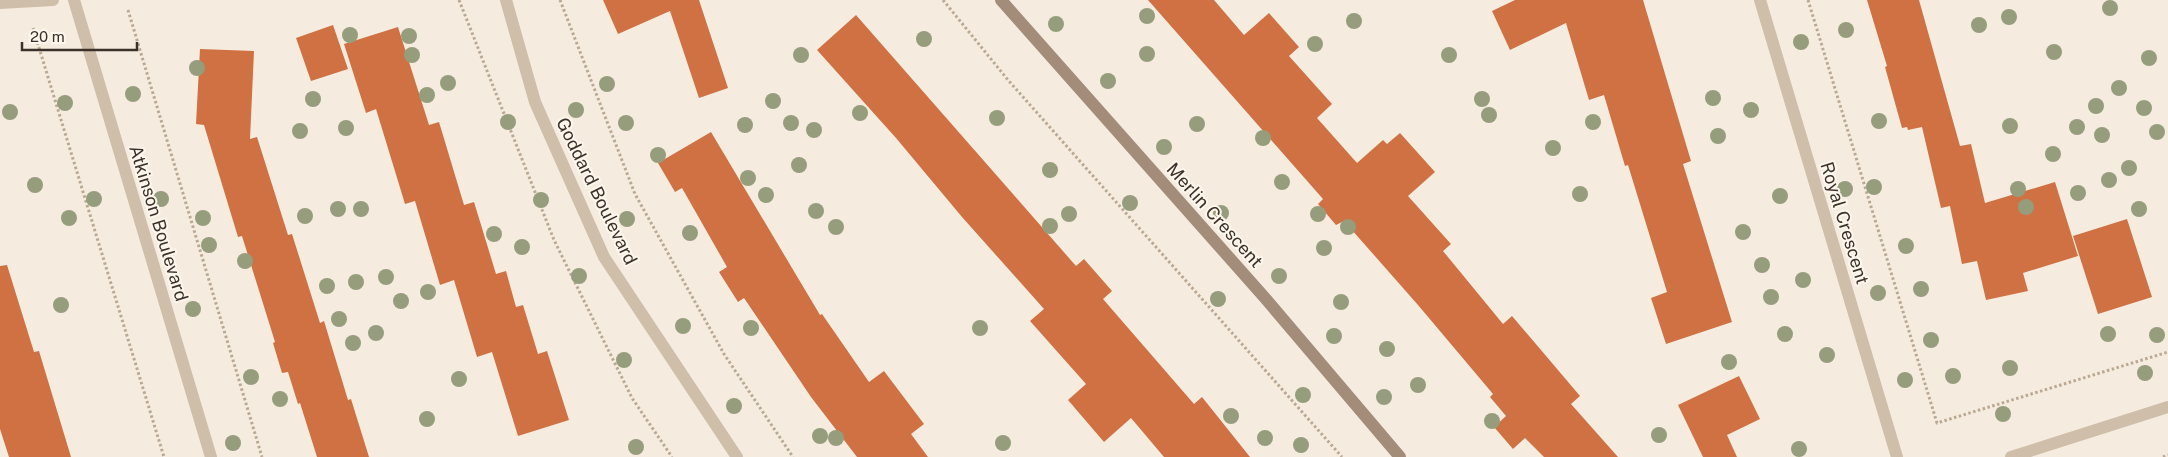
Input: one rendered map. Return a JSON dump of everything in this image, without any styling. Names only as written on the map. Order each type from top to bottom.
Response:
[{"type":"street","points":[[0,3],[53,0]]},
{"type":"street","name":"Atkinson Boulevard","points":[[74,0],[211,457]]},
{"type":"street","name":"Goddard Boulevard","points":[[506,0],[535,102],[604,257],[737,457]]},
{"type":"street","name":"Merlin Crescent","points":[[1001,0],[1265,298],[1400,457]]},
{"type":"street","name":"Royal Crescent","points":[[1760,0],[1897,457]]},
{"type":"street","points":[[2011,457],[2168,407]]},
{"type":"path","points":[[460,0],[554,240],[632,398],[672,457]]},
{"type":"path","points":[[560,0],[635,194],[724,354],[794,457]]},
{"type":"path","points":[[943,0],[1008,80],[1342,457]]},
{"type":"path","points":[[1808,0],[1937,423],[2168,352]]},
{"type":"path","points":[[128,10],[262,457]]},
{"type":"path","points":[[34,28],[164,457]]},
{"type":"path","points":[[2163,457],[2168,455]]},
{"type":"building","points":[[603,0],[699,0],[728,88],[699,98],[670,11],[618,34]]},
{"type":"building","points":[[1148,0],[1214,0],[1244,35],[1269,13],[1299,47],[1289,56],[1332,104],[1317,118],[1357,163],[1383,140],[1387,144],[1400,133],[1435,172],[1408,196],[1451,244],[1443,251],[1503,324],[1512,316],[1580,396],[1571,404],[1618,457],[1544,457],[1525,438],[1513,449],[1494,427],[1506,416],[1490,397],[1493,394],[1344,221],[1336,225],[1318,204],[1323,199]]},
{"type":"building","points":[[1515,0],[1643,0],[1691,161],[1683,164],[1732,322],[1666,344],[1651,298],[1667,292],[1628,165],[1625,166],[1604,95],[1589,100],[1566,23],[1510,50],[1492,11]]},
{"type":"building","points":[[1867,0],[1919,0],[1960,146],[1971,144],[1985,203],[2055,182],[2078,256],[2023,273],[2028,291],[1986,300],[1977,261],[1962,264],[1950,206],[1941,208],[1922,127],[1908,130],[1907,127],[1902,128],[1885,67],[1887,66]]},
{"type":"building","points":[[856,15],[1076,266],[1084,259],[1112,291],[1103,299],[1194,404],[1202,397],[1250,457],[1164,457],[1131,418],[1104,442],[1068,400],[1086,384],[1030,321],[1044,309],[817,50]]},
{"type":"building","points":[[333,25],[348,69],[311,81],[296,38]]},
{"type":"building","points":[[398,27],[429,125],[439,122],[464,205],[474,202],[496,274],[506,271],[516,307],[523,305],[538,354],[547,351],[569,420],[518,436],[492,352],[477,357],[454,280],[440,285],[415,201],[405,204],[376,109],[366,113],[344,44]]},
{"type":"building","points":[[200,49],[254,51],[250,139],[257,137],[288,235],[292,234],[320,323],[324,321],[348,400],[351,399],[369,457],[317,457],[288,372],[282,373],[273,343],[275,342],[242,236],[238,237],[204,125],[196,124]]},
{"type":"building","points":[[711,132],[820,315],[822,314],[869,382],[884,371],[924,424],[911,434],[928,457],[857,457],[811,397],[744,298],[738,302],[719,272],[727,267],[682,188],[675,192],[658,163]]},
{"type":"building","points":[[2127,219],[2152,297],[2098,314],[2073,236]]},
{"type":"building","points":[[7,265],[34,352],[39,351],[71,457],[9,457],[0,429],[0,266]]},
{"type":"building","points":[[1739,376],[1760,419],[1727,435],[1737,457],[1703,457],[1678,405]]}]
